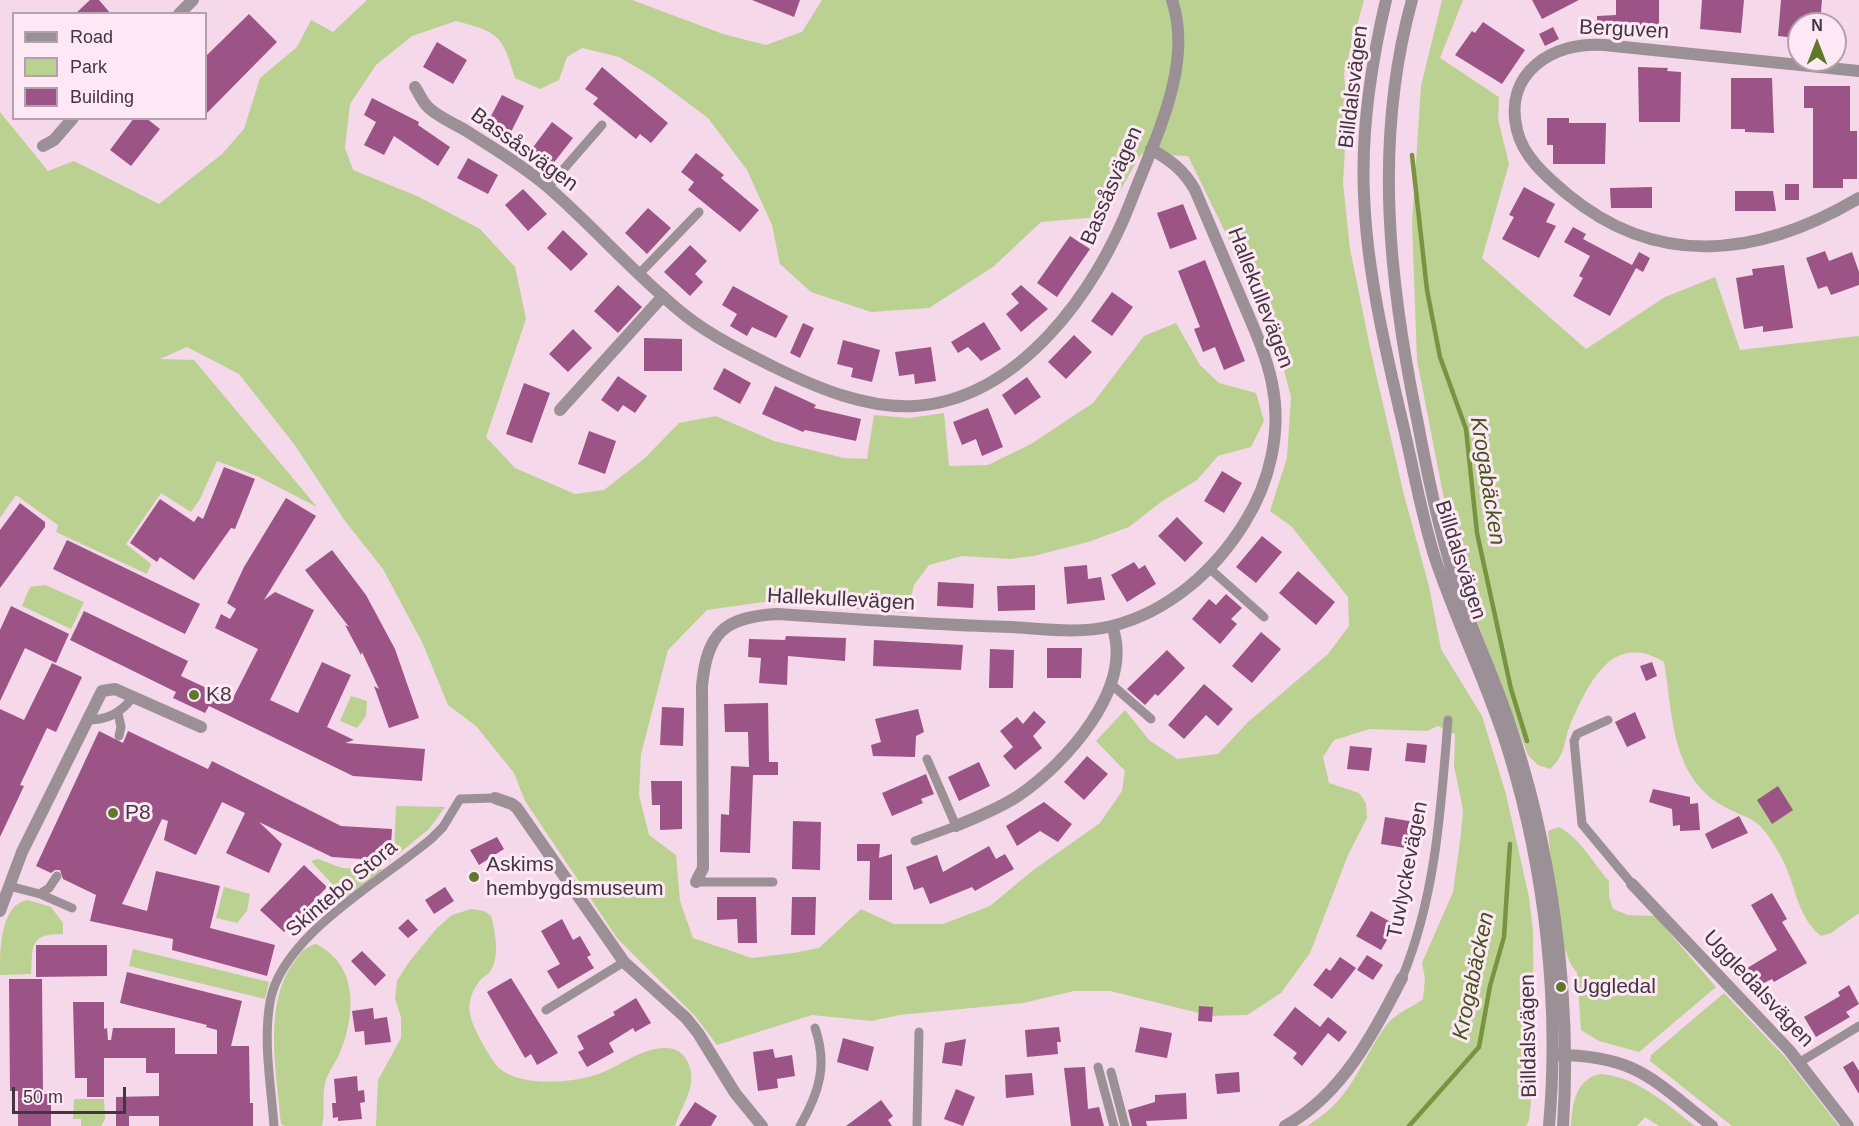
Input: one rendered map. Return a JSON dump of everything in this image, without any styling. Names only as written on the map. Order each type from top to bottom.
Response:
[{"type":"street","points":[[180,12],[193,0]]},
{"type":"street","name":"Bassåsvägen","points":[[415,87],[428,107],[548,187],[663,296],[714,336],[801,380],[851,398],[879,404],[915,406],[940,401],[972,390],[1000,375],[1033,351],[1063,321],[1111,248],[1151,149],[1170,93],[1179,54],[1178,27],[1172,0]]},
{"type":"street","name":"Billdalsvägen","points":[[1386,0],[1371,75],[1365,143],[1364,194],[1373,282],[1392,378],[1434,556],[1497,717],[1510,755],[1525,820],[1536,869],[1546,944],[1563,1126]]},
{"type":"street","name":"Billdalsvägen","points":[[1412,0],[1392,104],[1387,193],[1392,267],[1402,344],[1447,554],[1464,607],[1507,715],[1536,817],[1557,944],[1558,1055],[1549,1126]]},
{"type":"street","name":"Berguven","points":[[1859,71],[1604,45],[1574,45],[1550,53],[1523,79],[1515,98],[1514,114],[1517,132],[1525,149],[1545,176],[1584,208],[1621,230],[1650,240],[1700,247],[1747,242],[1812,221],[1859,198]]},
{"type":"street","points":[[43,146],[54,140],[71,120]]},
{"type":"street","name":"Hallekullevägen","points":[[696,882],[703,868],[702,686],[704,658],[720,633],[733,623],[757,615],[777,614],[955,626],[1072,630],[1112,626],[1155,609],[1178,595],[1209,568],[1242,526],[1254,506],[1267,475],[1275,430],[1273,385],[1264,354],[1195,190],[1173,161],[1151,149]]},
{"type":"street","points":[[560,410],[663,296]]},
{"type":"street","points":[[956,826],[991,811],[1044,776],[1070,750],[1089,724],[1111,684],[1117,646],[1112,626]]},
{"type":"street","points":[[0,911],[9,886],[86,720],[102,691],[115,689],[201,728]]},
{"type":"street","points":[[495,798],[517,808],[624,962],[674,1006],[698,1033],[735,1093],[762,1126]]},
{"type":"street","name":"Uggledalsvägen","points":[[1632,884],[1800,1062],[1848,1126]]},
{"type":"street","name":"Tuvlyckevägen","points":[[1285,1126],[1320,1102],[1346,1072],[1371,1034],[1402,978]]},
{"type":"street","points":[[1558,1055],[1609,1058],[1632,1067],[1652,1078],[1712,1126]]},
{"type":"lane","points":[[548,187],[602,125]]},
{"type":"lane","points":[[639,274],[699,212]]},
{"type":"lane","points":[[1209,568],[1264,617]]},
{"type":"lane","points":[[1111,684],[1151,718]]},
{"type":"lane","points":[[86,720],[107,718],[118,713],[133,697]]},
{"type":"lane","points":[[118,713],[122,727],[119,736]]},
{"type":"lane","name":"Tuvlyckevägen","points":[[1402,978],[1415,946],[1430,883],[1441,814],[1448,720]]},
{"type":"lane","points":[[1608,720],[1577,734],[1574,741],[1581,818],[1587,832],[1632,884]]},
{"type":"lane","points":[[915,841],[956,826],[927,759]]},
{"type":"lane","name":"Skintebo Stora","points":[[274,1126],[268,1020],[273,988],[287,960],[314,932],[431,839],[443,827],[460,799],[495,798]]},
{"type":"lane","points":[[40,894],[49,888],[57,876]]},
{"type":"lane","points":[[696,882],[773,882]]},
{"type":"lane","points":[[9,886],[40,894],[72,908]]},
{"type":"lane","points":[[546,1010],[624,962]]},
{"type":"lane","points":[[1800,1062],[1859,1026]]},
{"type":"lane","points":[[800,1126],[817,1088],[823,1058],[815,1028]]},
{"type":"lane","points":[[917,1126],[919,1032]]},
{"type":"lane","points":[[1098,1067],[1114,1126]]},
{"type":"lane","points":[[1111,1072],[1125,1126]]},
{"type":"green space","points":[[367,0],[632,0],[723,34],[766,45],[802,32],[822,0],[1364,0],[1344,73],[1347,114],[1343,183],[1350,249],[1371,352],[1404,495],[1429,586],[1441,649],[1482,716],[1506,794],[1529,897],[1533,931],[1534,1075],[1529,1120],[1526,1126],[1307,1126],[1322,1116],[1344,1093],[1389,1022],[1423,999],[1425,978],[1422,963],[1453,892],[1463,810],[1454,766],[1455,734],[1438,726],[1427,731],[1370,729],[1334,740],[1323,757],[1329,783],[1359,793],[1366,803],[1367,818],[1348,855],[1310,953],[1281,993],[1247,1015],[1211,1016],[1110,991],[1074,991],[1023,1003],[899,1015],[872,1021],[812,1015],[717,1045],[695,1016],[617,938],[525,801],[514,773],[476,726],[448,705],[423,644],[383,569],[345,521],[294,444],[239,374],[187,347],[160,359],[194,360],[317,507],[257,476],[217,461],[200,499],[191,512],[161,493],[126,544],[151,564],[147,574],[56,532],[58,525],[16,495],[0,518],[0,112],[48,171],[74,161],[159,204],[222,154],[244,129],[260,78],[297,47],[311,20],[333,32]],"holes":[[[456,21],[481,28],[497,38],[507,52],[515,78],[540,89],[559,80],[567,57],[582,48],[619,57],[653,77],[708,118],[747,170],[772,225],[780,264],[811,292],[871,312],[929,308],[993,267],[1041,222],[1098,217],[1113,203],[1141,154],[1188,156],[1274,332],[1291,397],[1287,458],[1270,511],[1291,526],[1348,597],[1349,626],[1328,654],[1248,722],[1218,754],[1177,759],[1149,740],[1125,710],[1096,741],[1125,771],[1122,791],[1100,823],[1032,871],[990,906],[943,924],[894,924],[861,909],[819,948],[752,958],[693,938],[680,901],[676,855],[649,835],[639,795],[641,754],[668,650],[707,610],[763,602],[907,613],[914,585],[929,565],[962,556],[1010,559],[1034,556],[1088,542],[1129,527],[1161,502],[1197,480],[1218,456],[1251,447],[1264,421],[1256,393],[1219,383],[1200,365],[1176,323],[1144,336],[1093,403],[1031,444],[988,465],[949,466],[944,413],[910,418],[874,415],[867,459],[844,458],[774,441],[716,416],[679,423],[645,458],[604,490],[575,494],[515,468],[486,437],[526,319],[515,267],[480,229],[417,196],[353,170],[345,148],[350,104],[376,65],[412,36]]]},
{"type":"green space","points":[[1442,0],[1463,0],[1440,58],[1499,97],[1498,119],[1509,164],[1482,258],[1586,349],[1665,297],[1715,277],[1740,350],[1859,336],[1859,913],[1831,933],[1821,936],[1812,928],[1801,908],[1785,865],[1762,828],[1718,803],[1702,790],[1691,775],[1676,740],[1664,662],[1646,654],[1631,652],[1617,656],[1596,676],[1587,690],[1569,727],[1562,752],[1550,769],[1538,765],[1528,755],[1458,571],[1417,360],[1412,223],[1421,86]]},
{"type":"green space","points":[[45,585],[84,602],[71,629],[22,606],[30,587]]},
{"type":"green space","points":[[351,696],[367,701],[366,716],[357,728],[340,721]]},
{"type":"green space","points":[[396,806],[445,807],[429,829],[397,855],[394,852]]},
{"type":"green space","points":[[1559,827],[1574,838],[1609,881],[1609,896],[1613,909],[1628,915],[1655,916],[1716,987],[1639,1052],[1599,1041],[1581,1030],[1577,972],[1564,946],[1553,884],[1548,831]]},
{"type":"green space","points":[[318,859],[342,868],[383,869],[345,898],[311,861]]},
{"type":"green space","points":[[224,887],[250,894],[247,911],[237,923],[216,918]]},
{"type":"green space","points":[[28,900],[51,907],[63,923],[63,934],[38,939],[33,949],[31,974],[0,975],[1,942],[7,919],[19,903]]},
{"type":"green space","points":[[471,909],[484,911],[491,916],[496,951],[490,972],[478,983],[473,992],[469,1007],[470,1014],[475,1029],[499,1068],[521,1079],[564,1081],[601,1073],[649,1051],[672,1049],[683,1055],[691,1074],[689,1093],[675,1126],[376,1126],[378,1080],[401,1038],[401,1017],[395,999],[397,981],[409,962],[437,928],[452,915]]},
{"type":"green space","points":[[316,944],[330,953],[347,978],[351,1008],[349,1024],[345,1040],[325,1085],[322,1126],[285,1126],[281,1124],[275,1060],[275,1015],[286,974],[304,950]]},
{"type":"green space","points":[[133,949],[269,982],[265,999],[129,966]]},
{"type":"green space","points":[[1724,993],[1785,1057],[1839,1126],[1732,1126],[1650,1061],[1651,1055]]},
{"type":"green space","points":[[1600,1074],[1627,1080],[1639,1086],[1695,1126],[1659,1126],[1645,1117],[1637,1126],[1571,1126],[1577,1094],[1585,1081]]},
{"type":"green space","points":[[74,1099],[104,1099],[105,1119],[101,1126],[81,1126],[81,1119],[73,1119]]},
{"type":"building","points":[[90,0],[99,0],[109,12],[77,12]]},
{"type":"building","points":[[752,0],[800,0],[794,17]]},
{"type":"building","points":[[1532,0],[1579,0],[1542,19]]},
{"type":"building","points":[[1616,0],[1659,0],[1659,29],[1610,28],[1611,31],[1597,32],[1597,16],[1616,15]]},
{"type":"building","points":[[1702,0],[1744,0],[1741,33],[1700,29]]},
{"type":"building","points":[[1781,0],[1822,0],[1821,12],[1787,12],[1787,37],[1778,36]]},
{"type":"building","points":[[249,14],[277,42],[207,113],[207,55]]},
{"type":"building","points":[[1483,22],[1525,50],[1502,84],[1455,55],[1472,31],[1475,33]]},
{"type":"building","points":[[1553,27],[1559,39],[1545,46],[1539,34]]},
{"type":"building","points":[[437,42],[467,60],[453,84],[423,67]]},
{"type":"building","points":[[602,67],[668,123],[651,143],[640,134],[636,139],[593,104],[598,98],[585,89]]},
{"type":"building","points":[[1638,67],[1668,68],[1667,71],[1681,72],[1680,122],[1639,122]]},
{"type":"building","points":[[1731,78],[1772,78],[1774,133],[1731,129]]},
{"type":"building","points":[[1804,86],[1850,86],[1850,131],[1857,131],[1857,179],[1843,179],[1843,188],[1813,188],[1813,108],[1804,108]]},
{"type":"building","points":[[502,95],[524,106],[510,134],[492,125],[495,118],[491,116]]},
{"type":"building","points":[[372,98],[419,122],[418,125],[450,147],[438,166],[394,136],[384,155],[364,145],[376,122],[364,115]]},
{"type":"building","points":[[1547,118],[1569,118],[1569,123],[1606,123],[1605,164],[1553,164],[1553,145],[1547,145]]},
{"type":"building","points":[[132,120],[149,120],[160,129],[131,166],[110,150]]},
{"type":"building","points":[[552,122],[573,138],[552,165],[531,150]]},
{"type":"building","points":[[696,153],[724,175],[721,178],[759,210],[740,232],[688,190],[694,182],[681,172]]},
{"type":"building","points":[[468,158],[498,175],[488,194],[457,178]]},
{"type":"building","points":[[1785,184],[1799,184],[1799,200],[1785,200]]},
{"type":"building","points":[[1524,187],[1555,204],[1546,222],[1556,226],[1539,258],[1502,239],[1514,217],[1509,215]]},
{"type":"building","points":[[1652,187],[1652,208],[1611,208],[1610,188]]},
{"type":"building","points":[[523,189],[547,214],[528,231],[505,205]]},
{"type":"building","points":[[1735,191],[1773,191],[1776,211],[1735,211]]},
{"type":"building","points":[[1183,204],[1197,239],[1170,249],[1157,213]]},
{"type":"building","points":[[648,208],[671,228],[647,254],[625,233]]},
{"type":"building","points":[[1573,227],[1586,234],[1583,239],[1632,265],[1639,252],[1650,258],[1643,272],[1636,268],[1610,316],[1573,296],[1583,278],[1579,276],[1590,256],[1564,242]]},
{"type":"building","points":[[563,230],[588,254],[571,271],[547,248]]},
{"type":"building","points":[[1070,236],[1090,249],[1057,297],[1037,283]]},
{"type":"building","points":[[690,245],[707,261],[695,274],[703,282],[690,296],[664,272]]},
{"type":"building","points":[[1825,251],[1829,261],[1852,252],[1859,272],[1859,285],[1831,295],[1827,286],[1818,289],[1806,258]]},
{"type":"building","points":[[1205,260],[1245,361],[1224,370],[1215,347],[1203,352],[1194,329],[1200,327],[1178,271]]},
{"type":"building","points":[[1784,265],[1793,328],[1763,332],[1763,326],[1744,329],[1736,278],[1753,275],[1752,269]]},
{"type":"building","points":[[618,285],[642,307],[618,333],[594,311]]},
{"type":"building","points":[[1021,285],[1048,309],[1021,332],[1006,314],[1019,303],[1011,294]]},
{"type":"building","points":[[733,286],[788,316],[776,338],[752,327],[747,336],[730,326],[737,314],[722,305]]},
{"type":"building","points":[[1112,292],[1133,307],[1112,336],[1091,321]]},
{"type":"building","points":[[984,322],[1001,349],[981,361],[968,347],[958,353],[951,342]]},
{"type":"building","points":[[803,323],[814,328],[800,358],[790,353]]},
{"type":"building","points":[[573,329],[592,348],[568,372],[549,354]]},
{"type":"building","points":[[1074,335],[1092,352],[1066,379],[1048,362]]},
{"type":"building","points":[[644,338],[682,339],[682,371],[644,371]]},
{"type":"building","points":[[843,340],[880,350],[872,382],[851,377],[853,368],[837,364]]},
{"type":"building","points":[[931,347],[936,381],[915,384],[914,374],[899,376],[895,352]]},
{"type":"building","points":[[724,368],[751,383],[740,404],[713,389]]},
{"type":"building","points":[[618,376],[647,396],[635,413],[623,405],[618,412],[601,400]]},
{"type":"building","points":[[1027,377],[1041,397],[1015,415],[1002,395]]},
{"type":"building","points":[[524,383],[550,393],[532,443],[506,434]]},
{"type":"building","points":[[775,386],[816,405],[814,408],[861,419],[856,441],[805,430],[803,432],[762,414]]},
{"type":"building","points":[[988,408],[1003,447],[982,456],[976,439],[962,445],[953,422]]},
{"type":"building","points":[[589,431],[616,441],[605,474],[578,464]]},
{"type":"building","points":[[224,467],[255,479],[235,529],[231,528],[194,580],[160,557],[157,562],[130,543],[160,499],[194,522],[198,516],[203,519]]},
{"type":"building","points":[[1222,471],[1242,483],[1224,513],[1204,501]]},
{"type":"building","points":[[286,498],[316,516],[264,600],[275,592],[314,610],[270,700],[298,713],[322,662],[351,675],[327,727],[354,740],[345,743],[425,749],[422,781],[353,776],[209,706],[205,713],[173,698],[176,692],[70,640],[84,611],[188,661],[181,676],[232,700],[258,649],[215,628],[221,614],[230,619],[236,609],[227,603],[244,567]]},
{"type":"building","points":[[20,503],[45,522],[45,527],[0,588],[0,530]]},
{"type":"building","points":[[1177,517],[1203,543],[1185,562],[1158,536]]},
{"type":"building","points":[[1262,536],[1282,552],[1256,583],[1236,567]]},
{"type":"building","points":[[67,540],[200,604],[185,634],[53,569]]},
{"type":"building","points":[[332,550],[366,595],[395,649],[419,718],[389,728],[374,686],[379,689],[362,652],[361,655],[345,625],[349,627],[305,570]]},
{"type":"building","points":[[1134,562],[1139,569],[1145,565],[1156,584],[1127,602],[1111,575]]},
{"type":"building","points":[[1087,565],[1088,579],[1101,577],[1105,600],[1067,604],[1064,567]]},
{"type":"building","points":[[1298,571],[1335,602],[1316,625],[1279,593]]},
{"type":"building","points":[[938,582],[974,584],[973,608],[937,606]]},
{"type":"building","points":[[1035,585],[1035,610],[998,611],[997,586]]},
{"type":"building","points":[[1226,594],[1242,608],[1231,619],[1237,624],[1220,644],[1192,619],[1209,599],[1216,605]]},
{"type":"building","points":[[11,606],[69,634],[56,663],[25,648],[0,701],[0,630]]},
{"type":"building","points":[[1261,632],[1281,649],[1252,683],[1232,666]]},
{"type":"building","points":[[786,636],[846,638],[845,661],[788,656],[787,685],[759,683],[761,658],[748,657],[749,639],[785,640]]},
{"type":"building","points":[[874,640],[963,645],[961,670],[873,666]]},
{"type":"building","points":[[1047,648],[1082,648],[1081,678],[1047,678]]},
{"type":"building","points":[[990,649],[1014,650],[1013,688],[989,688]]},
{"type":"building","points":[[1167,650],[1185,668],[1158,696],[1155,694],[1145,705],[1127,689]]},
{"type":"building","points":[[1652,662],[1657,676],[1646,681],[1640,666]]},
{"type":"building","points":[[52,663],[82,677],[56,732],[47,728],[20,785],[24,786],[0,837],[0,709],[24,720]]},
{"type":"building","points":[[1204,684],[1233,709],[1218,726],[1206,715],[1184,739],[1168,725]]},
{"type":"building","points":[[768,703],[769,762],[778,762],[778,775],[753,775],[750,853],[720,852],[721,814],[729,815],[731,766],[749,767],[748,732],[725,732],[724,704]]},
{"type":"building","points":[[662,707],[684,708],[683,746],[660,745]]},
{"type":"building","points":[[918,709],[924,732],[916,736],[915,757],[873,756],[871,745],[881,742],[875,719]]},
{"type":"building","points":[[1034,711],[1046,722],[1033,736],[1042,748],[1015,770],[1003,756],[1013,747],[1000,731],[1017,717],[1023,724]]},
{"type":"building","points":[[1635,712],[1646,738],[1627,747],[1615,722]]},
{"type":"building","points":[[99,731],[123,743],[128,731],[208,769],[212,761],[341,826],[392,829],[390,861],[332,857],[259,822],[282,844],[269,873],[226,853],[245,813],[222,802],[196,855],[164,840],[168,821],[162,819],[122,904],[147,911],[156,871],[220,886],[210,928],[275,945],[267,976],[172,950],[173,939],[90,921],[96,895],[63,879],[60,870],[51,873],[36,866]]},
{"type":"building","points":[[1407,743],[1427,745],[1425,763],[1405,761]]},
{"type":"building","points":[[1350,746],[1372,748],[1369,771],[1347,769]]},
{"type":"building","points":[[1087,756],[1108,774],[1084,800],[1064,782]]},
{"type":"building","points":[[979,762],[990,786],[959,801],[948,777]]},
{"type":"building","points":[[926,774],[934,794],[921,799],[923,803],[892,816],[882,793]]},
{"type":"building","points":[[651,781],[682,781],[682,829],[660,830],[660,805],[652,805]]},
{"type":"building","points":[[1778,786],[1793,810],[1772,824],[1757,800]]},
{"type":"building","points":[[1653,789],[1690,797],[1690,804],[1698,803],[1700,830],[1680,831],[1680,825],[1673,826],[1672,809],[1649,802]]},
{"type":"building","points":[[1044,802],[1072,824],[1058,842],[1040,831],[1017,846],[1006,826]]},
{"type":"building","points":[[1739,816],[1748,833],[1712,849],[1705,834]]},
{"type":"building","points":[[1385,817],[1415,822],[1411,849],[1381,844]]},
{"type":"building","points":[[793,821],[821,822],[820,870],[792,869]]},
{"type":"building","points":[[497,837],[504,849],[479,865],[470,850]]},
{"type":"building","points":[[857,844],[880,844],[879,858],[892,854],[892,900],[869,900],[870,861],[857,861]]},
{"type":"building","points":[[989,846],[996,859],[1005,854],[1014,869],[975,891],[972,887],[930,904],[923,887],[914,890],[906,867],[937,855],[943,872]]},
{"type":"building","points":[[304,865],[327,887],[284,932],[260,910]]},
{"type":"building","points":[[445,887],[454,901],[434,914],[425,900]]},
{"type":"building","points":[[1772,893],[1787,919],[1782,922],[1807,963],[1774,982],[1772,979],[1754,988],[1744,970],[1777,950],[1751,905]]},
{"type":"building","points":[[717,897],[756,897],[757,943],[738,943],[737,919],[717,920]]},
{"type":"building","points":[[792,897],[816,897],[815,935],[791,935]]},
{"type":"building","points":[[1371,911],[1396,925],[1381,950],[1356,936]]},
{"type":"building","points":[[408,919],[418,930],[408,938],[398,928]]},
{"type":"building","points":[[562,919],[573,940],[580,936],[591,955],[587,957],[594,968],[558,989],[547,971],[560,964],[541,931]]},
{"type":"building","points":[[36,945],[107,945],[107,976],[36,977]]},
{"type":"building","points":[[362,951],[386,975],[375,986],[351,961]]},
{"type":"building","points":[[1367,955],[1383,965],[1373,980],[1357,970]]},
{"type":"building","points":[[1340,957],[1356,968],[1332,999],[1313,985],[1326,968],[1330,971]]},
{"type":"building","points":[[127,972],[242,1001],[231,1046],[249,1046],[250,1103],[253,1103],[253,1126],[159,1126],[159,1116],[129,1116],[129,1126],[116,1126],[116,1097],[159,1096],[159,1073],[146,1073],[146,1058],[104,1058],[104,1097],[87,1097],[87,1078],[75,1078],[73,1002],[104,1002],[104,1029],[107,1028],[108,1040],[111,1040],[113,1028],[175,1028],[175,1054],[217,1054],[217,1030],[206,1027],[207,1025],[120,1003]]},
{"type":"building","points":[[511,978],[558,1053],[537,1065],[531,1054],[525,1058],[487,992]]},
{"type":"building","points":[[9,979],[42,979],[43,1094],[51,1094],[51,1126],[18,1126],[18,1091],[10,1091]]},
{"type":"building","points":[[1849,985],[1859,1004],[1846,1012],[1850,1017],[1816,1037],[1804,1017],[1840,996],[1838,992]]},
{"type":"building","points":[[636,998],[651,1023],[635,1032],[633,1028],[609,1043],[614,1052],[587,1067],[578,1052],[584,1049],[577,1036],[615,1015],[613,1012]]},
{"type":"building","points":[[1199,1006],[1213,1007],[1212,1022],[1198,1021]]},
{"type":"building","points":[[1295,1007],[1320,1027],[1328,1017],[1347,1032],[1339,1042],[1328,1033],[1302,1066],[1293,1058],[1297,1053],[1273,1035]]},
{"type":"building","points":[[373,1008],[374,1019],[387,1017],[391,1042],[365,1045],[364,1031],[355,1032],[352,1011]]},
{"type":"building","points":[[1059,1027],[1061,1042],[1057,1042],[1058,1054],[1027,1057],[1025,1030]]},
{"type":"building","points":[[1140,1027],[1172,1033],[1167,1058],[1135,1052]]},
{"type":"building","points":[[843,1038],[874,1047],[868,1071],[837,1062]]},
{"type":"building","points":[[966,1039],[962,1066],[942,1063],[945,1043]]},
{"type":"building","points":[[773,1049],[775,1058],[792,1055],[795,1076],[777,1079],[778,1088],[758,1091],[753,1052]]},
{"type":"building","points":[[1853,1061],[1859,1071],[1859,1094],[1843,1067]]},
{"type":"building","points":[[1085,1067],[1088,1109],[1099,1107],[1104,1126],[1071,1126],[1064,1068]]},
{"type":"building","points":[[1239,1072],[1240,1092],[1217,1094],[1215,1074]]},
{"type":"building","points":[[1032,1073],[1034,1095],[1006,1098],[1005,1075]]},
{"type":"building","points":[[357,1076],[358,1091],[364,1090],[365,1102],[360,1103],[362,1119],[338,1121],[338,1117],[333,1118],[332,1103],[336,1103],[334,1079]]},
{"type":"building","points":[[956,1089],[975,1097],[963,1126],[944,1119]]},
{"type":"building","points":[[1186,1093],[1187,1119],[1146,1121],[1147,1126],[1132,1126],[1128,1110],[1155,1102],[1155,1095]]},
{"type":"building","points":[[881,1100],[893,1116],[888,1120],[892,1126],[846,1126]]},
{"type":"building","points":[[695,1102],[717,1116],[711,1126],[679,1126]]},
{"type":"waterway","name":"Krogabäcken","points":[[1412,155],[1427,290],[1440,357],[1466,429],[1477,533],[1511,689],[1527,741]]},
{"type":"waterway","name":"Krogabäcken","points":[[1409,1126],[1479,1047],[1490,986],[1504,937],[1510,844]]},
{"type":"place","name":"K8","points":[[194,695]]},
{"type":"place","name":"P8","points":[[113,813]]},
{"type":"place","name":"Askims hembygdsmuseum","points":[[474,877]]},
{"type":"place","name":"Uggledal","points":[[1561,987]]}]
